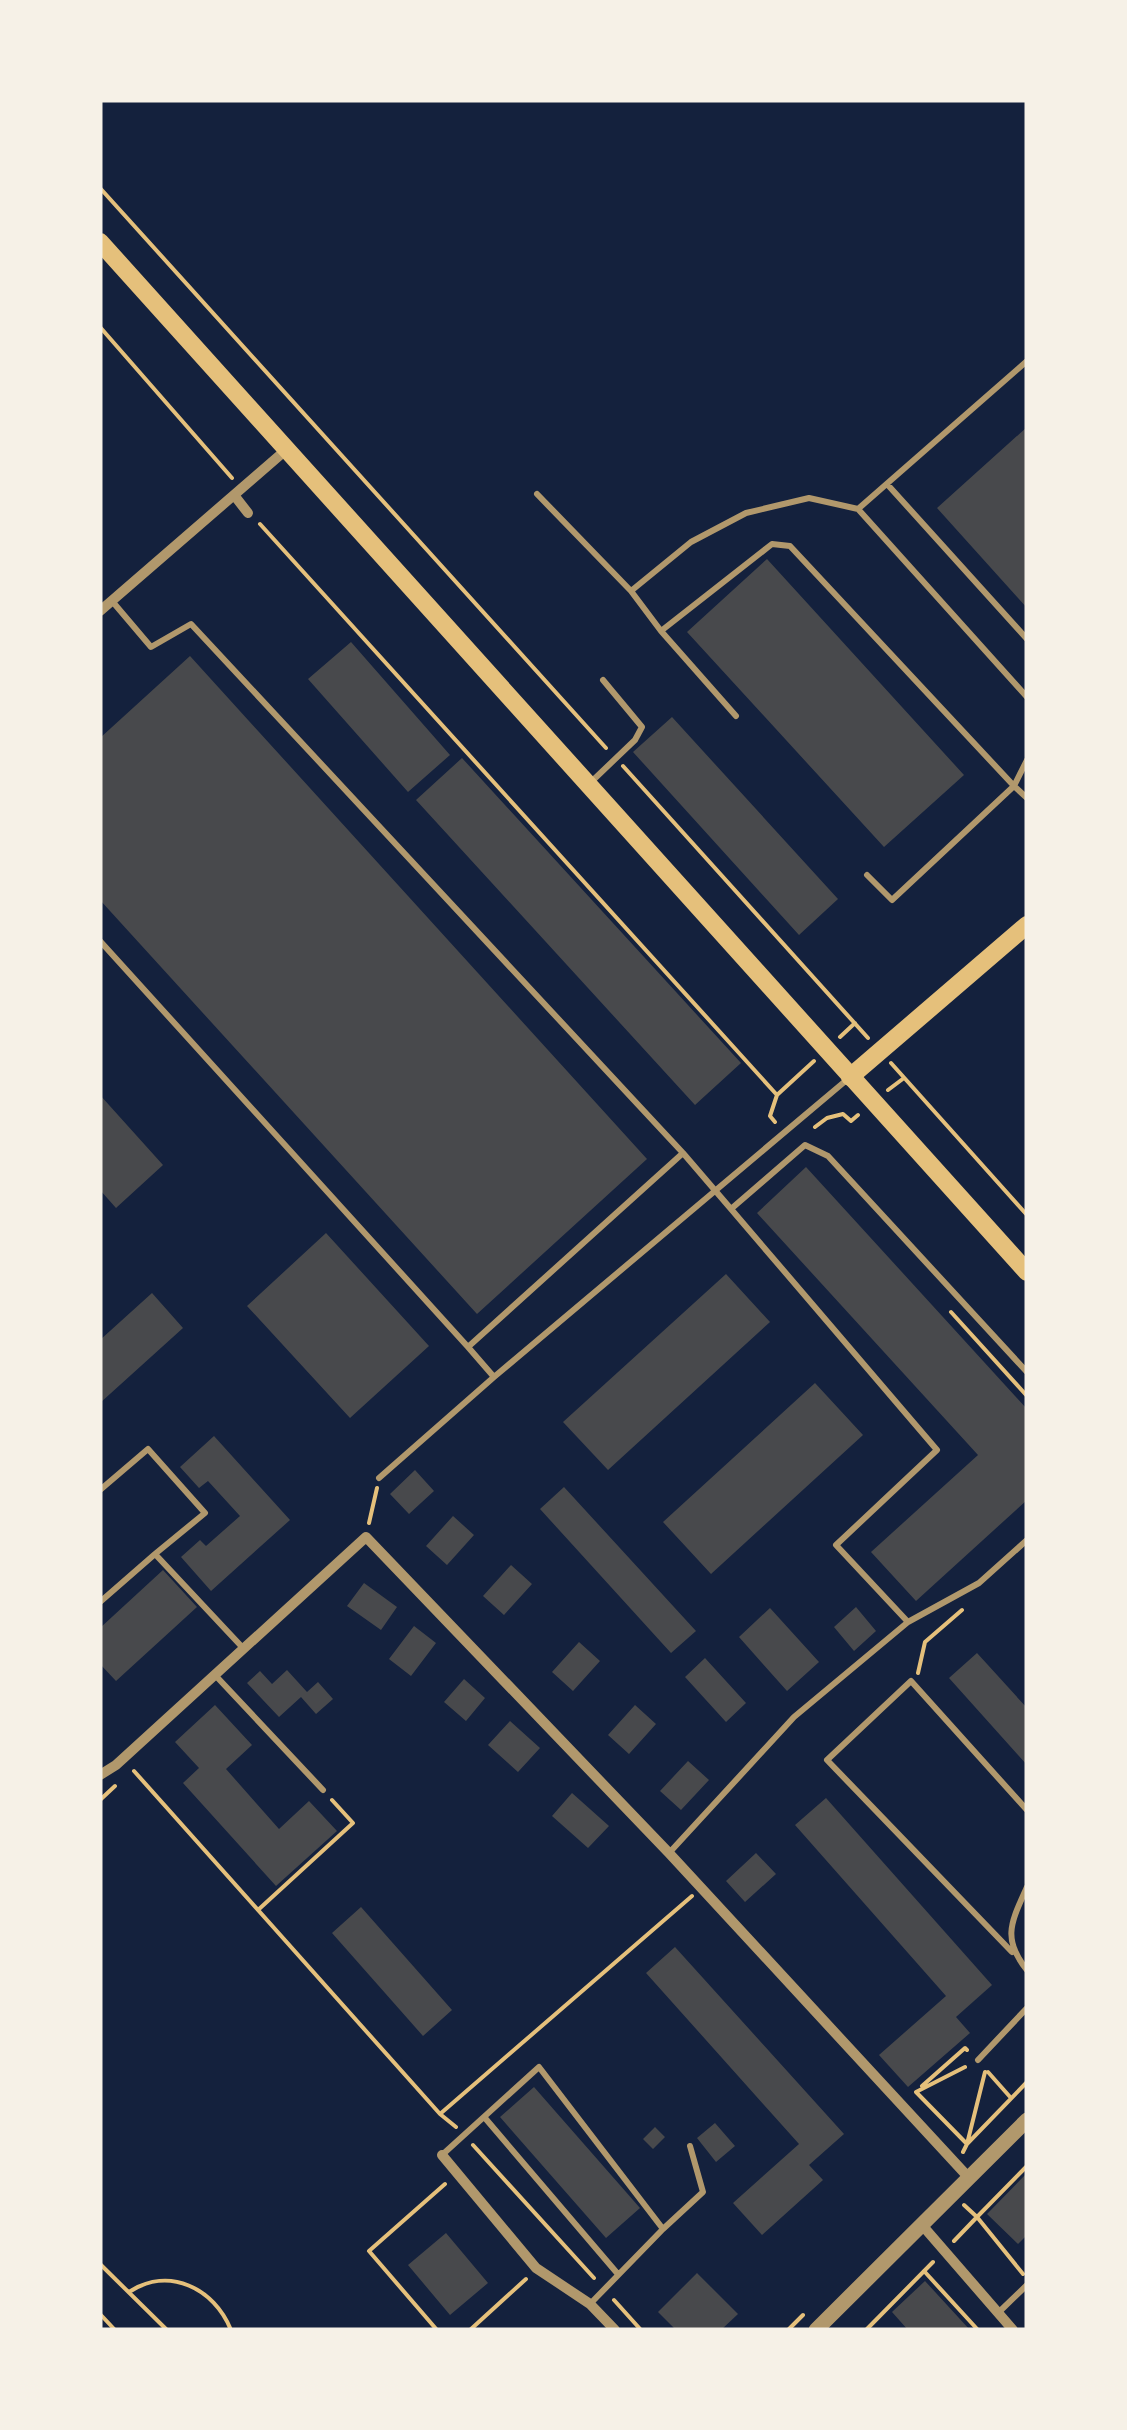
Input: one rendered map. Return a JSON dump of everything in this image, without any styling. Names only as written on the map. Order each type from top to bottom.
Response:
[{"type":"main road","points":[[100,242],[1026,1270]]},
{"type":"main road","points":[[850,1077],[1027,925]]},
{"type":"street","points":[[100,611],[287,449]]},
{"type":"street","points":[[237,492],[253,516]]},
{"type":"street","points":[[100,1775],[216,1676],[366,1537],[669,1853],[970,2179]]},
{"type":"street","points":[[816,2330],[1027,2120]]},
{"type":"street","points":[[442,2154],[536,2268],[590,2304],[614,2330]]},
{"type":"street","points":[[922,2225],[1013,2330]]},
{"type":"lane","points":[[858,508],[1027,361]]},
{"type":"lane","points":[[886,484],[1027,639]]},
{"type":"lane","points":[[538,494],[631,591],[736,716]]},
{"type":"lane","points":[[631,591],[691,542],[746,513],[810,498],[858,508],[1027,697]]},
{"type":"lane","points":[[661,631],[772,544],[790,546],[1027,798]]},
{"type":"lane","points":[[112,601],[151,647],[190,624],[683,1153],[937,1450],[836,1545],[908,1622]]},
{"type":"lane","points":[[588,785],[635,740],[642,727],[604,680]]},
{"type":"lane","points":[[867,876],[892,900],[1014,786],[1027,760]]},
{"type":"lane","points":[[100,941],[494,1377]]},
{"type":"lane","points":[[379,1478],[850,1077]]},
{"type":"lane","points":[[732,1209],[800,1147],[804,1145],[828,1156],[1027,1372]]},
{"type":"lane","points":[[468,1347],[683,1153]]},
{"type":"lane","points":[[100,1490],[148,1450],[205,1514],[100,1602]]},
{"type":"lane","points":[[669,1853],[794,1717],[908,1622],[979,1584],[1027,1540]]},
{"type":"lane","points":[[156,1554],[244,1648]]},
{"type":"lane","points":[[216,1676],[323,1790]]},
{"type":"lane","points":[[1027,1810],[911,1680],[827,1760],[1027,1970]]},
{"type":"lane","points":[[1012,1952],[1012,1920],[1027,1887]]},
{"type":"lane","points":[[978,2060],[1027,2008]]},
{"type":"lane","points":[[442,2154],[539,2067],[662,2229]]},
{"type":"lane","points":[[485,2118],[618,2273]]},
{"type":"lane","points":[[590,2304],[662,2229],[704,2192],[690,2146]]},
{"type":"lane","points":[[998,2313],[1027,2282]]},
{"type":"path","points":[[100,188],[1027,1215]]},
{"type":"path","points":[[100,328],[237,492]]},
{"type":"path","points":[[253,516],[777,1095],[770,1116],[785,1133]]},
{"type":"path","points":[[800,1147],[796,1143],[826,1118],[842,1114],[852,1120],[904,1078]]},
{"type":"path","points":[[947,1308],[1027,1396]]},
{"type":"path","points":[[366,1537],[379,1478]]},
{"type":"path","points":[[916,1685],[925,1642],[969,1603]]},
{"type":"path","points":[[132,1770],[440,2114],[464,2134],[642,2330]]},
{"type":"path","points":[[258,1910],[353,1823],[323,1790]]},
{"type":"path","points":[[440,2114],[700,1890]]},
{"type":"path","points":[[916,2092],[965,2048],[1012,2098]]},
{"type":"path","points":[[916,2092],[978,2060]]},
{"type":"path","points":[[956,2165],[966,2144],[986,2070]]},
{"type":"path","points":[[966,2144],[1027,2082]]},
{"type":"path","points":[[916,2092],[966,2144]]},
{"type":"path","points":[[866,2330],[1027,2166]]},
{"type":"path","points":[[438,2330],[369,2251],[448,2181]]},
{"type":"path","points":[[954,2194],[977,2217],[1027,2282]]},
{"type":"path","points":[[100,2264],[167,2330]]},
{"type":"path","points":[[924,2271],[978,2330]]},
{"type":"path","points":[[470,2330],[533,2272]]},
{"type":"path","points":[[129,2292],[147,2281],[170,2281],[196,2289],[222,2310],[231,2330]]},
{"type":"path","points":[[100,2316],[115,2330]]},
{"type":"path","points":[[788,2330],[802,2316]]},
{"type":"building","points":[[1027,427],[1027,608],[937,508]]},
{"type":"building","points":[[767,559],[964,775],[884,847],[687,632]]},
{"type":"building","points":[[351,642],[450,755],[408,792],[308,679]]},
{"type":"building","points":[[190,656],[647,1159],[477,1314],[100,900],[100,738]]},
{"type":"building","points":[[672,717],[838,899],[799,935],[633,752]]},
{"type":"building","points":[[462,758],[741,1063],[695,1105],[416,800]]},
{"type":"building","points":[[100,1095],[163,1165],[116,1208],[100,1190]]},
{"type":"building","points":[[806,1167],[1027,1409],[1027,1500],[916,1601],[871,1552],[978,1455],[757,1213]]},
{"type":"building","points":[[326,1233],[429,1346],[350,1418],[247,1306]]},
{"type":"building","points":[[726,1274],[770,1322],[608,1470],[563,1422]]},
{"type":"building","points":[[152,1293],[183,1328],[100,1403],[100,1340]]},
{"type":"building","points":[[815,1383],[863,1435],[711,1574],[663,1522]]},
{"type":"building","points":[[214,1436],[290,1520],[211,1591],[181,1557],[200,1540],[206,1546],[240,1516],[208,1481],[199,1488],[180,1467]]},
{"type":"building","points":[[415,1470],[434,1491],[409,1514],[390,1494]]},
{"type":"building","points":[[564,1487],[696,1631],[671,1653],[540,1509]]},
{"type":"building","points":[[453,1516],[474,1535],[447,1565],[426,1546]]},
{"type":"building","points":[[511,1565],[532,1584],[504,1615],[483,1596]]},
{"type":"building","points":[[163,1570],[197,1607],[116,1681],[100,1664],[100,1628]]},
{"type":"building","points":[[364,1583],[397,1607],[381,1630],[347,1606]]},
{"type":"building","points":[[856,1607],[876,1631],[854,1651],[834,1627]]},
{"type":"building","points":[[770,1608],[819,1662],[787,1691],[739,1637]]},
{"type":"building","points":[[414,1626],[436,1643],[411,1676],[389,1659]]},
{"type":"building","points":[[579,1642],[600,1661],[573,1691],[552,1672]]},
{"type":"building","points":[[977,1653],[1027,1708],[1027,1765],[949,1678]]},
{"type":"building","points":[[705,1658],[746,1703],[726,1722],[685,1677]]},
{"type":"building","points":[[287,1670],[307,1692],[318,1682],[333,1699],[316,1714],[301,1697],[279,1717],[247,1683],[260,1671],[272,1684]]},
{"type":"building","points":[[464,1679],[485,1698],[466,1721],[444,1702]]},
{"type":"building","points":[[215,1705],[252,1745],[226,1769],[279,1829],[309,1801],[337,1831],[276,1886],[183,1783],[199,1768],[175,1742]]},
{"type":"building","points":[[635,1705],[656,1724],[629,1754],[608,1735]]},
{"type":"building","points":[[510,1721],[540,1748],[518,1772],[488,1745]]},
{"type":"building","points":[[688,1761],[709,1780],[681,1810],[660,1791]]},
{"type":"building","points":[[572,1793],[609,1826],[588,1848],[552,1816]]},
{"type":"building","points":[[826,1798],[992,1985],[956,2017],[970,2033],[908,2087],[879,2055],[946,1996],[795,1825]]},
{"type":"building","points":[[756,1853],[776,1874],[745,1902],[726,1881]]},
{"type":"building","points":[[361,1907],[452,2010],[423,2036],[332,1933]]},
{"type":"building","points":[[675,1947],[844,2134],[809,2165],[823,2180],[762,2235],[733,2203],[799,2144],[646,1973]]},
{"type":"building","points":[[534,2087],[640,2208],[606,2238],[500,2117]]},
{"type":"building","points":[[715,2123],[735,2146],[716,2162],[697,2138]]},
{"type":"building","points":[[655,2127],[665,2137],[653,2149],[643,2139]]},
{"type":"building","points":[[1027,2173],[1027,2235],[1018,2244],[987,2214]]},
{"type":"building","points":[[446,2233],[488,2283],[450,2315],[408,2265]]},
{"type":"building","points":[[697,2273],[738,2314],[721,2330],[676,2330],[658,2312]]},
{"type":"building","points":[[925,2281],[970,2330],[908,2330],[892,2312]]}]
